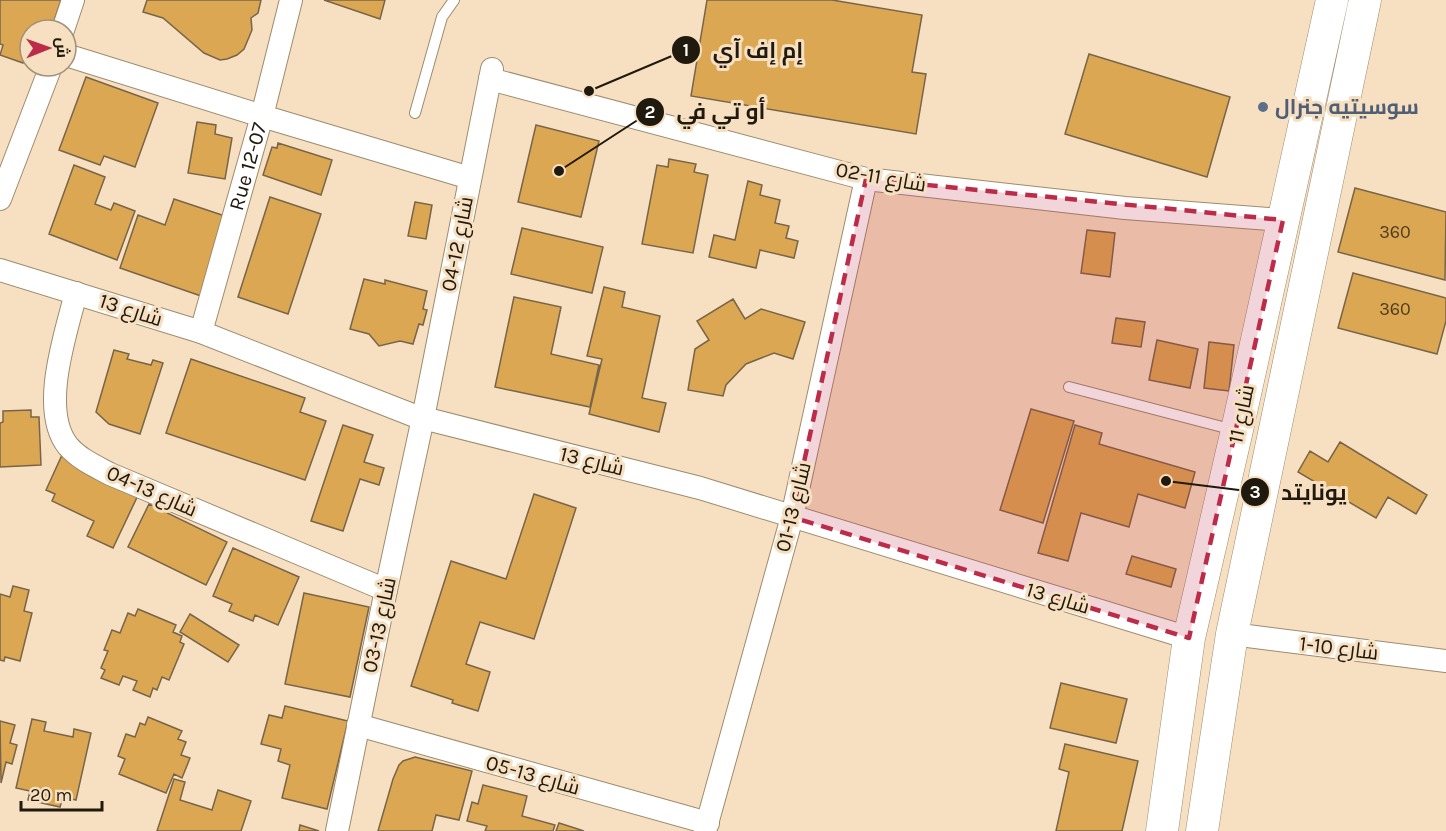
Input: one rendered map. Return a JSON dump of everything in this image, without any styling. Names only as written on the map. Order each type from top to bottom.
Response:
[{"type":"main road","name":"شارع 11","points":[[1162,831],[1189,638],[1238,430],[1332,0]]},
{"type":"main road","name":"شارع 11","points":[[1203,831],[1233,634],[1365,0]]},
{"type":"street","points":[[67,18],[73,0]]},
{"type":"street","name":"Rue 12-07","points":[[201,332],[262,116],[291,0]]},
{"type":"street","points":[[78,59],[470,178]]},
{"type":"street","name":"شارع 11-02","points":[[491,74],[866,179],[1125,208],[1283,220]]},
{"type":"street","name":"شارع 12-04","points":[[423,418],[491,74]]},
{"type":"street","points":[[0,199],[46,78]]},
{"type":"street","name":"شارع 13-01","points":[[707,827],[792,517],[866,179]]},
{"type":"street","name":"شارع 13","points":[[0,270],[201,332],[423,418],[700,488],[1189,638]]},
{"type":"street","name":"شارع 13-04","points":[[76,293],[55,383],[54,408],[67,444],[81,458],[110,474],[386,590]]},
{"type":"street","name":"شارع 13-03","points":[[337,831],[423,418]]},
{"type":"street","name":"شارع 10-1","points":[[1233,634],[1446,661]]},
{"type":"street","name":"شارع 13-05","points":[[358,725],[707,827]]},
{"type":"lane","points":[[415,113],[442,17],[454,0]]},
{"type":"lane","points":[[1069,387],[1238,430]]},
{"type":"highlighted area","points":[[866,179],[1283,220],[1189,638],[792,517]]},
{"type":"building","points":[[0,0],[61,0],[55,18],[18,18],[18,61],[0,55],[3,45],[0,44]]},
{"type":"building","points":[[147,0],[261,0],[258,13],[251,18],[252,30],[244,49],[237,55],[220,60],[204,53],[163,18],[143,12]]},
{"type":"building","points":[[324,0],[385,0],[380,19]]},
{"type":"building","points":[[707,0],[832,0],[922,15],[912,72],[926,74],[916,134],[691,96]]},
{"type":"building","points":[[1089,54],[1230,97],[1207,177],[1065,134]]},
{"type":"building","points":[[86,77],[158,103],[135,167],[104,156],[100,165],[59,150]]},
{"type":"building","points":[[197,122],[216,125],[215,134],[232,138],[225,179],[188,173]]},
{"type":"building","points":[[536,125],[599,141],[581,217],[518,202]]},
{"type":"building","points":[[278,143],[332,160],[321,195],[263,175],[272,147],[277,148]]},
{"type":"building","points":[[669,159],[696,164],[694,172],[708,175],[693,253],[642,244],[657,165],[668,167]]},
{"type":"building","points":[[74,165],[105,177],[95,204],[111,210],[114,203],[135,211],[117,260],[49,234]]},
{"type":"building","points":[[748,181],[762,185],[760,195],[780,200],[775,223],[789,226],[786,238],[798,241],[794,258],[760,250],[756,268],[709,257],[714,235],[735,240]]},
{"type":"building","points":[[1355,188],[1446,212],[1445,280],[1338,252]]},
{"type":"building","points":[[270,197],[321,214],[288,314],[238,297]]},
{"type":"building","points":[[174,199],[228,217],[201,296],[120,268],[138,215],[165,225]]},
{"type":"building","points":[[415,202],[432,205],[426,239],[408,236]]},
{"type":"building","points":[[522,228],[603,247],[592,293],[511,274]]},
{"type":"building","points":[[1087,230],[1115,233],[1110,277],[1081,273]]},
{"type":"building","points":[[1353,273],[1446,298],[1446,321],[1437,354],[1338,328]]},
{"type":"building","points":[[364,279],[385,284],[385,280],[427,291],[423,309],[427,310],[423,325],[419,324],[413,344],[400,341],[379,346],[369,334],[350,329]]},
{"type":"building","points":[[604,287],[625,292],[622,307],[660,316],[642,398],[666,403],[659,432],[589,414],[602,359],[587,356]]},
{"type":"building","points":[[514,297],[561,307],[551,354],[599,365],[590,407],[495,387]]},
{"type":"building","points":[[733,299],[745,319],[761,309],[805,322],[793,359],[774,353],[746,364],[726,385],[723,396],[688,390],[695,349],[709,340],[697,321]]},
{"type":"building","points":[[1116,318],[1145,322],[1141,347],[1112,343]]},
{"type":"building","points":[[1157,340],[1198,349],[1190,388],[1149,380]]},
{"type":"building","points":[[1209,342],[1234,345],[1229,391],[1204,388]]},
{"type":"building","points":[[114,350],[129,354],[127,359],[151,365],[153,360],[163,363],[140,434],[109,424],[96,412]]},
{"type":"building","points":[[191,359],[305,398],[300,412],[326,421],[305,480],[166,433]]},
{"type":"building","points":[[1031,409],[1074,421],[1043,523],[1000,510]]},
{"type":"building","points":[[31,410],[31,417],[39,417],[41,465],[0,467],[0,423],[3,422],[3,411]]},
{"type":"building","points":[[343,425],[373,435],[364,462],[384,468],[379,485],[360,479],[343,531],[311,521]]},
{"type":"building","points":[[1075,425],[1102,433],[1099,444],[1195,472],[1185,508],[1138,494],[1129,527],[1081,513],[1068,561],[1038,553]]},
{"type":"building","points":[[1340,442],[1427,495],[1416,514],[1388,497],[1376,518],[1298,472],[1310,451],[1328,462]]},
{"type":"building","points":[[62,455],[140,491],[113,548],[87,536],[94,521],[52,501],[55,494],[46,490]]},
{"type":"building","points":[[534,494],[576,508],[534,639],[480,622],[466,664],[490,672],[478,711],[411,686],[451,561],[506,579]]},
{"type":"building","points":[[149,504],[227,542],[206,585],[128,547]]},
{"type":"building","points":[[233,548],[299,577],[278,625],[255,615],[253,621],[229,611],[232,604],[213,596]]},
{"type":"building","points":[[1132,556],[1176,569],[1171,587],[1126,574]]},
{"type":"building","points":[[13,586],[29,590],[24,611],[32,613],[20,661],[5,657],[4,661],[0,660],[0,594],[10,597]]},
{"type":"building","points":[[304,593],[369,607],[350,697],[285,684]]},
{"type":"building","points":[[138,609],[176,625],[173,632],[182,636],[180,642],[184,644],[169,680],[162,677],[157,690],[153,688],[150,697],[133,690],[137,681],[123,676],[119,685],[101,678],[105,670],[101,668],[108,651],[104,650],[112,630],[120,633],[128,613],[135,616]]},
{"type":"building","points":[[190,614],[239,645],[228,662],[180,632]]},
{"type":"building","points":[[1061,683],[1127,699],[1116,743],[1050,728]]},
{"type":"building","points":[[285,706],[348,721],[327,809],[282,798],[290,765],[278,761],[281,749],[261,744],[269,715],[282,718]]},
{"type":"building","points":[[148,717],[182,731],[178,739],[186,742],[181,755],[190,758],[182,778],[174,774],[166,793],[119,774],[125,759],[118,756],[126,734],[135,737],[140,723],[145,725]]},
{"type":"building","points":[[32,719],[46,722],[44,731],[73,737],[74,729],[91,733],[76,800],[63,797],[60,807],[28,800],[30,791],[16,788]]},
{"type":"building","points":[[0,721],[15,725],[10,743],[17,745],[12,764],[6,762],[1,783]]},
{"type":"building","points":[[1065,744],[1138,761],[1122,831],[1056,831],[1069,772],[1059,769]]},
{"type":"building","points":[[415,757],[472,771],[459,820],[436,815],[432,831],[378,831],[399,765]]},
{"type":"building","points":[[174,779],[185,782],[180,800],[212,810],[218,790],[251,801],[241,831],[157,831]]},
{"type":"building","points":[[483,785],[527,796],[522,816],[555,825],[553,831],[485,831],[487,826],[467,821],[472,802],[478,804]]},
{"type":"building","points":[[559,823],[584,831],[556,831]]},
{"type":"building","points":[[300,825],[319,831],[299,831]]},
{"type":"place","name":"إم إف آي","points":[[589,91]]},
{"type":"place","name":"سوسيتيه جنرال","points":[[1263,107]]},
{"type":"place","name":"أو تي في","points":[[559,171]]},
{"type":"place","name":"يونايتد","points":[[1166,481]]}]
